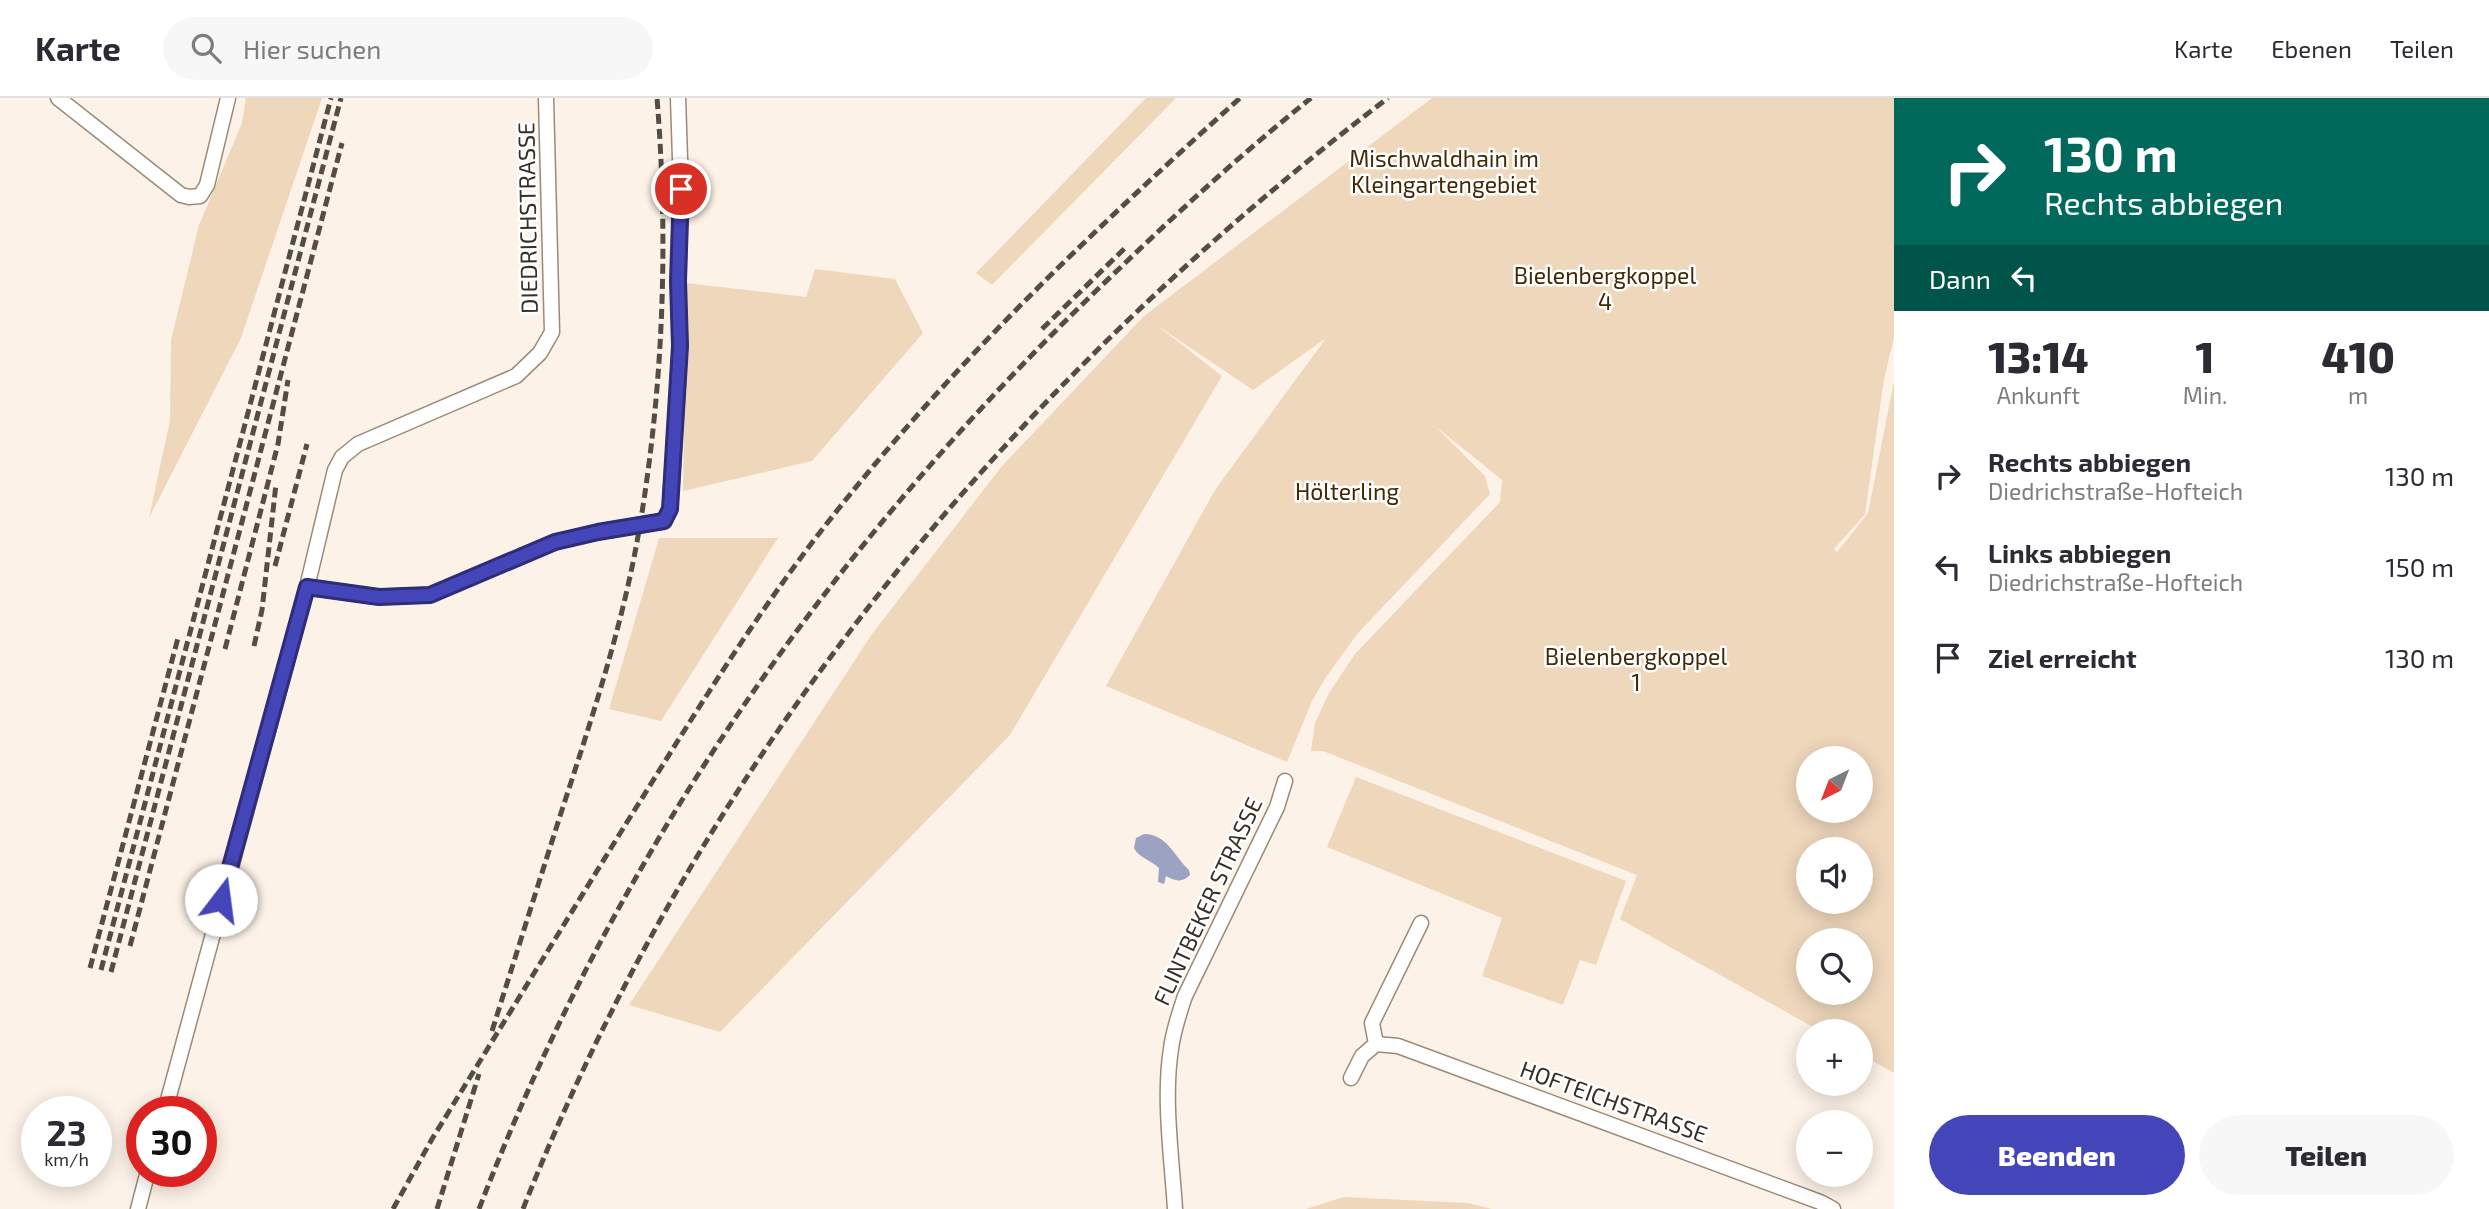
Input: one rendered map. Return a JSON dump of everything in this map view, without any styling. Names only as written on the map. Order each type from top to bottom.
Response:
[{"type":"street","points":[[58,98],[181,195],[189,197],[200,196],[206,185],[228,98]]},
{"type":"street","name":"DIEDRICHSTRASSE","points":[[168,1096],[307,587],[335,470],[342,457],[358,444],[516,376],[540,353],[552,332],[546,98]]},
{"type":"street","points":[[307,587],[379,597],[430,595],[555,542],[664,521],[670,509],[680,346],[678,281],[681,189],[678,98]]},
{"type":"street","name":"FLINTBEKER STRASSE","points":[[1175,1209],[1168,1085],[1170,1051],[1176,1023],[1185,996],[1277,807],[1285,781]]},
{"type":"street","points":[[1351,1079],[1362,1056],[1376,1044],[1372,1023],[1421,923]]},
{"type":"street","name":"HOFTEICHSTRASSE","points":[[1376,1044],[1398,1046],[1833,1209]]},
{"type":"street","points":[[138,1209],[144,1187]]},
{"type":"green space","points":[[246,98],[322,98],[241,338],[149,518],[170,420],[171,340],[199,225],[242,123]]},
{"type":"green space","points":[[1146,98],[1176,98],[992,285],[976,273]]},
{"type":"green space","points":[[1432,98],[1894,98],[1894,338],[1884,379],[1865,514],[1834,549],[1837,552],[1868,513],[1894,381],[1894,1073],[1873,1061],[1873,1019],[1799,1019],[1620,919],[1637,875],[1323,751],[1311,751],[1315,723],[1329,693],[1355,654],[1500,502],[1502,480],[1435,426],[1485,476],[1490,494],[1358,633],[1312,701],[1287,762],[1106,686],[1215,490],[1326,338],[1253,390],[1158,326],[1222,376],[1010,735],[720,1032],[629,1005],[872,634],[1002,466],[1144,316]]},
{"type":"green space","points":[[815,269],[895,279],[923,333],[812,461],[683,491],[686,283],[806,297]]},
{"type":"green space","points":[[659,538],[778,538],[661,721],[609,709]]},
{"type":"green space","points":[[1356,777],[1626,881],[1596,965],[1580,960],[1563,1005],[1482,976],[1502,918],[1327,847]]},
{"type":"green space","points":[[1344,1197],[1468,1203],[1492,1209],[1306,1209]]},
{"type":"water","points":[[1144,834],[1159,838],[1170,847],[1190,875],[1178,880],[1166,876],[1164,884],[1158,882],[1159,868],[1134,848],[1136,838]]},
{"type":"railway","points":[[101,970],[331,98]]},
{"type":"railway","points":[[111,972],[341,98]]},
{"type":"railway","points":[[492,1031],[604,679],[637,542],[653,432],[661,321],[663,209],[657,98]]},
{"type":"railway","points":[[393,1209],[432,1139],[669,755],[738,648],[811,544],[911,423],[1015,310],[1125,203],[1240,98]]},
{"type":"railway","points":[[479,1209],[535,1075],[599,946],[669,821],[746,702],[830,587],[921,476],[1018,369],[1167,223],[1311,98]]},
{"type":"railway","points":[[523,1209],[595,1044],[679,887],[774,737],[879,594],[993,459],[1117,331],[1248,211],[1388,98]]},
{"type":"railway","points":[[130,946],[342,143]]},
{"type":"railway","points":[[1042,329],[1125,248]]},
{"type":"railway","points":[[225,649],[278,444],[288,380]]},
{"type":"railway","points":[[275,566],[307,444]]},
{"type":"railway","points":[[254,646],[262,610],[276,484]]},
{"type":"railway","points":[[90,968],[178,638]]},
{"type":"railway","points":[[437,1209],[479,1074]]},
{"type":"route","points":[[221,900],[307,587],[379,597],[430,595],[555,542],[664,521],[670,509],[680,346],[678,281],[681,189]]},
{"type":"park label","name":"Mischwaldhain im Kleingartengebiet","points":[[1444,171]]},
{"type":"park label","name":"Bielenbergkoppel 4","points":[[1605,288]]},
{"type":"park label","name":"Hölterling","points":[[1347,491]]},
{"type":"park label","name":"Bielenbergkoppel 1","points":[[1636,669]]}]
